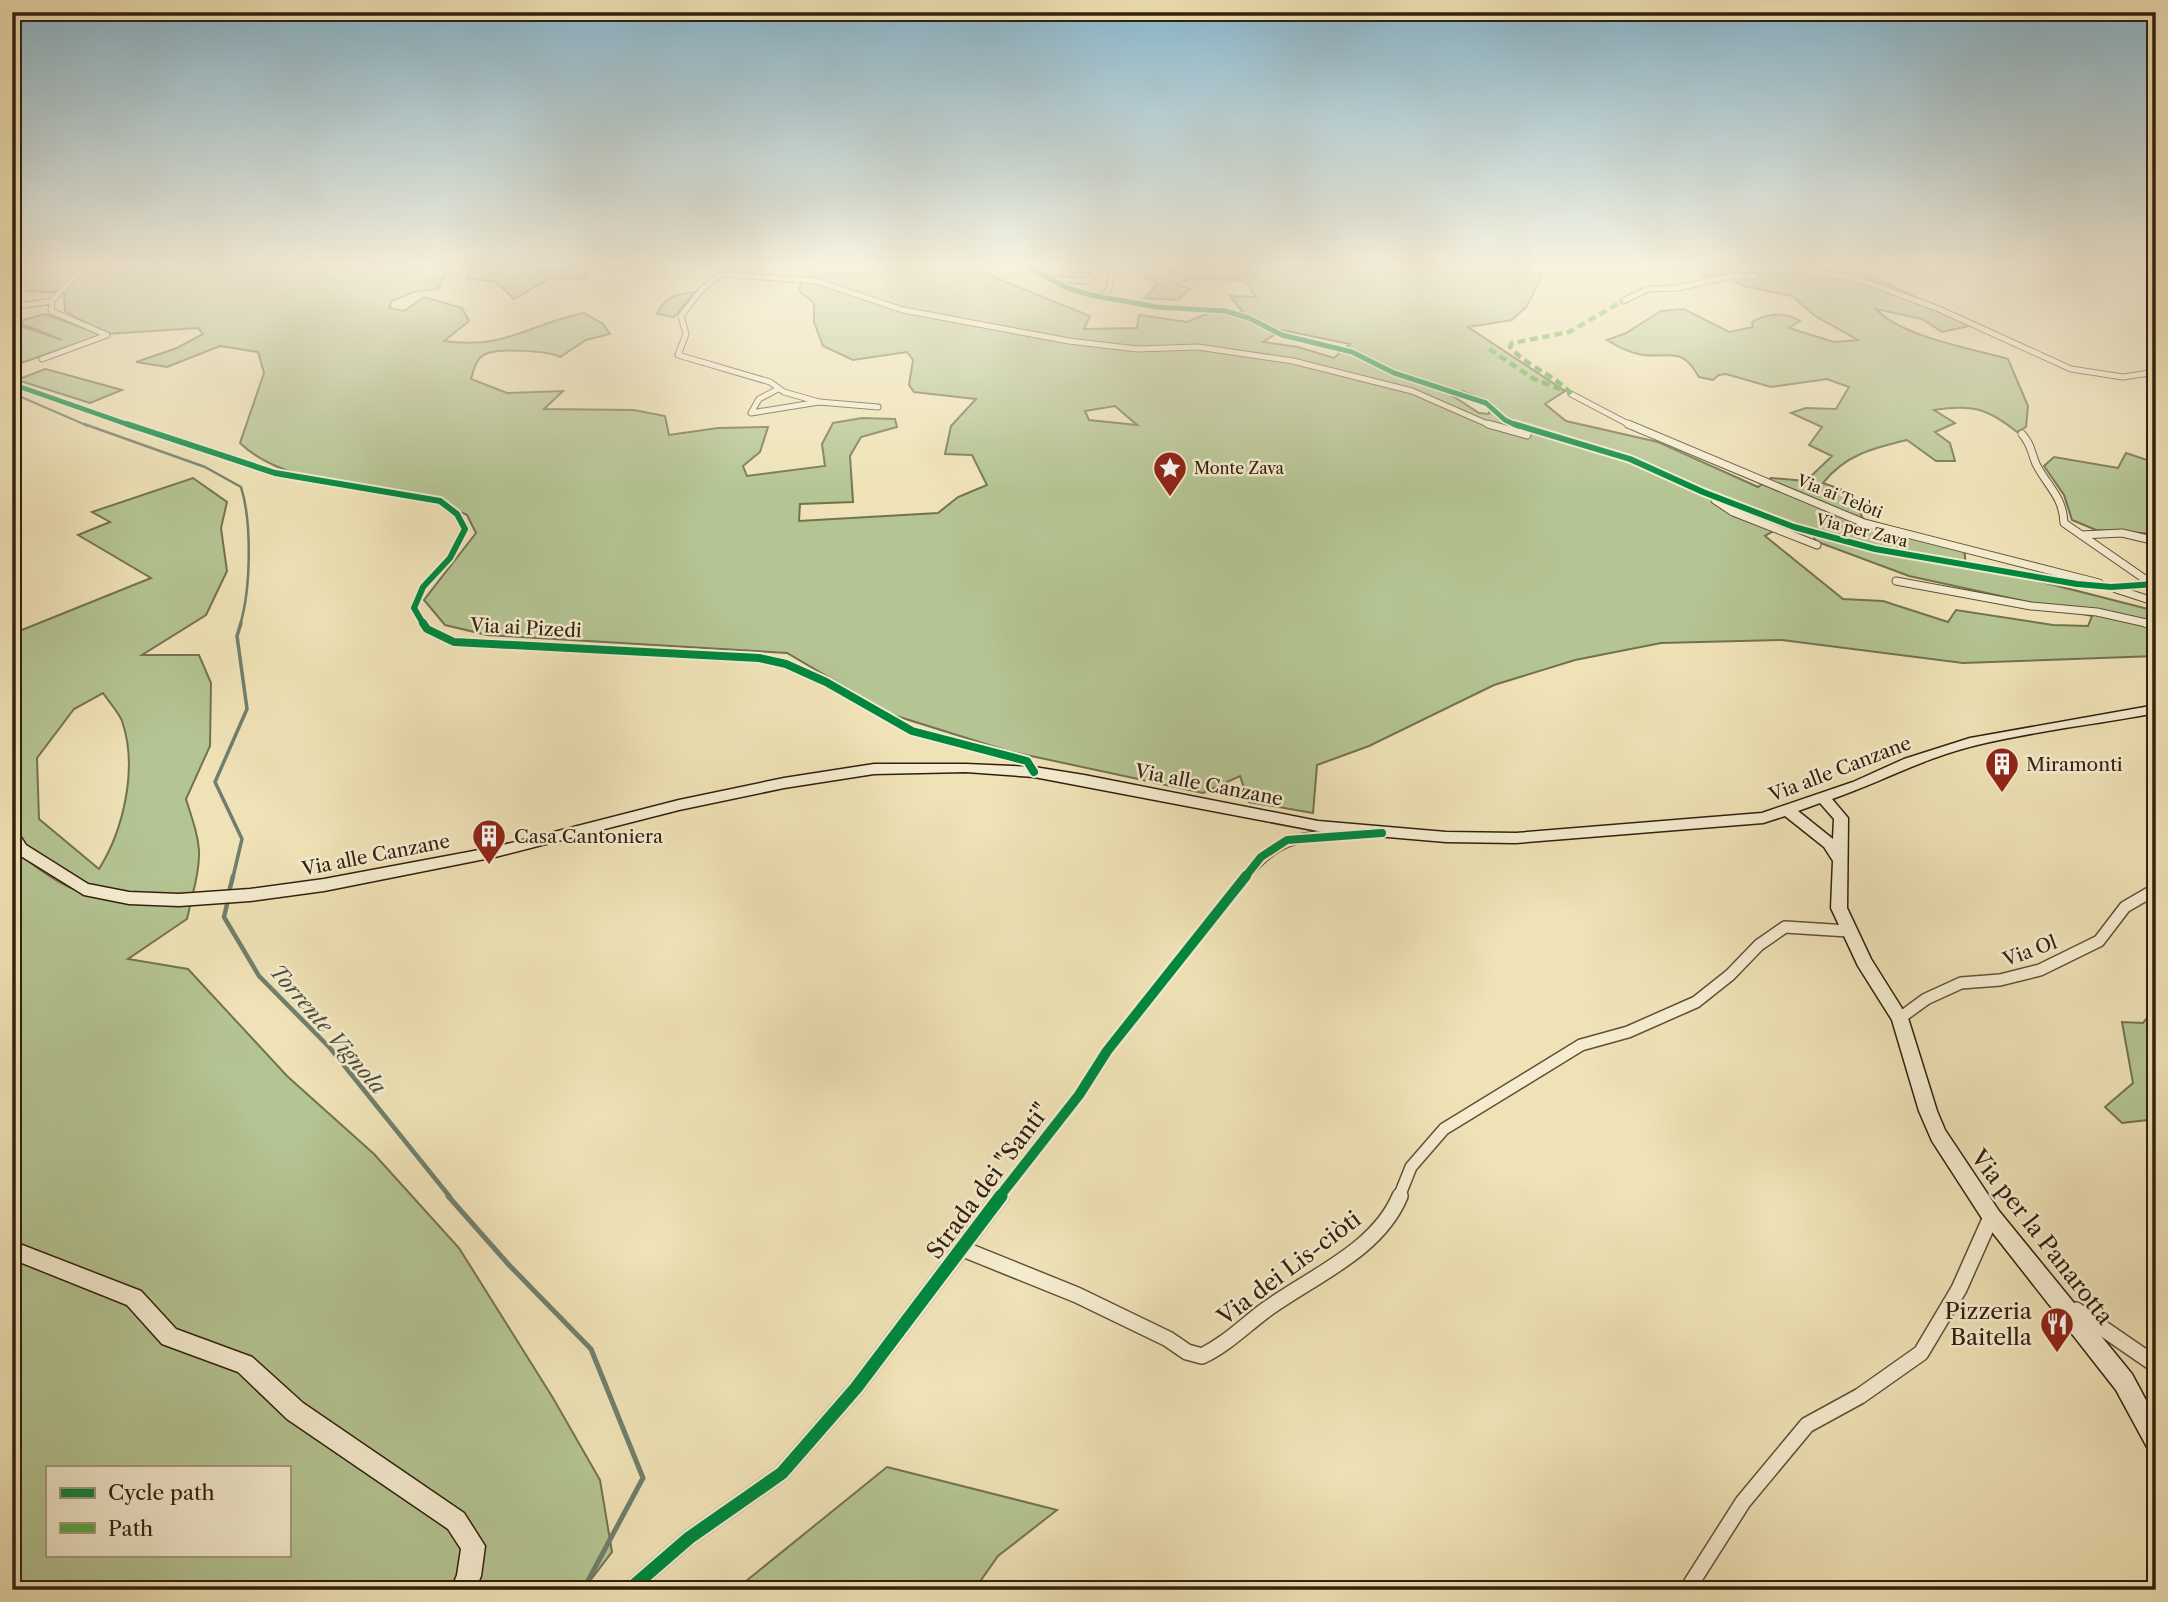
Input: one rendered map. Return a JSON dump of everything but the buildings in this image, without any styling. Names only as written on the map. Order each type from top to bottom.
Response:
[{"type":"main road","name":"Via alle Canzane","points":[[12,835],[21,849],[84,889],[129,898],[179,900],[250,895],[324,885],[495,852],[679,805],[784,783],[874,769],[966,768],[1034,772],[1318,826],[1382,833],[1516,838],[1763,818],[1823,798],[1909,762],[1975,741],[2156,709]]},
{"type":"main road","name":"Via per la Panarotta","points":[[1823,798],[1841,818],[1837,896],[1848,931],[1864,962],[1900,1018],[1938,1135],[1992,1217],[2124,1382],[2156,1441]]},
{"type":"main road","points":[[1787,810],[1829,843],[1839,859]]},
{"type":"main road","points":[[12,1250],[134,1298],[169,1337],[245,1364],[295,1411],[457,1521],[473,1546],[469,1576],[463,1590]]},
{"type":"street","points":[[42,359],[86,343]]},
{"type":"street","points":[[683,343],[678,355],[770,382],[778,389],[818,402],[878,407]]},
{"type":"street","points":[[1084,343],[1137,349],[1198,347],[1293,361],[1412,391],[1504,430],[1619,456]]},
{"type":"street","points":[[1314,343],[1352,352],[1404,377],[1477,400],[1523,428],[1619,456]]},
{"type":"street","points":[[2013,343],[2071,369],[2123,377],[2156,372]]},
{"type":"street","name":"Via ai Pizedi","points":[[12,384],[219,456],[275,472],[440,501],[457,514],[465,529],[450,558],[423,587],[414,608],[427,629],[454,642],[760,658],[786,664],[827,682],[912,732],[1027,761],[1034,772]]},
{"type":"street","points":[[778,389],[759,399],[751,413],[818,402]]},
{"type":"street","name":"Via ai Telòti","points":[[1571,394],[1612,417],[1864,523],[1943,545],[2082,576],[2111,587]]},
{"type":"street","points":[[2022,434],[2036,449],[2037,466],[2059,493],[2064,523],[2154,584]]},
{"type":"street","name":"Via per Zava","points":[[1619,456],[1794,527],[1875,549],[2077,584],[2111,587]]},
{"type":"street","points":[[1703,492],[1733,512],[1817,545]]},
{"type":"street","points":[[2081,535],[2122,533],[2156,541]]},
{"type":"street","points":[[1896,581],[2031,606],[2097,612],[2156,625]]},
{"type":"street","points":[[2111,587],[2154,584]]},
{"type":"street","points":[[2111,587],[2156,602]]},
{"type":"street","name":"Strada dei \"Santi\"","points":[[629,1590],[689,1538],[782,1473],[856,1388],[922,1297],[963,1249],[1027,1158],[1079,1095],[1107,1051],[1261,858],[1287,840],[1382,833]]},
{"type":"street","name":"Via Ol","points":[[1900,1018],[1926,999],[1961,983],[2000,980],[2040,970],[2099,941],[2125,907],[2156,889]]},
{"type":"street","name":"Via dei Lis-ciòti","points":[[963,1249],[1077,1295],[1168,1339],[1187,1352],[1202,1356],[1219,1348],[1264,1311],[1345,1258],[1370,1237],[1394,1210],[1412,1167],[1444,1129],[1581,1045],[1628,1032],[1696,1002],[1730,975],[1759,945],[1785,927],[1848,931]]},
{"type":"street","points":[[1687,1590],[1743,1502],[1807,1425],[1860,1396],[1921,1353],[1959,1289],[1992,1217]]},
{"type":"street","points":[[2053,1293],[2156,1365]]},
{"type":"green space","points":[[12,343],[80,343],[12,366]]},
{"type":"green space","points":[[187,343],[582,343],[560,357],[525,351],[494,351],[478,360],[471,379],[507,393],[563,391],[544,409],[634,410],[665,416],[669,435],[718,428],[768,427],[760,452],[743,466],[747,476],[825,466],[822,444],[833,423],[862,418],[895,419],[897,427],[861,437],[850,456],[853,502],[800,504],[799,521],[938,513],[958,497],[987,485],[972,455],[945,454],[951,426],[976,399],[914,392],[909,385],[913,360],[907,352],[853,360],[823,346],[822,343],[1268,343],[1298,347],[1334,358],[1350,344],[1344,343],[1492,343],[1565,391],[1545,404],[1566,421],[1658,442],[1758,487],[1771,478],[1806,481],[1832,456],[1809,445],[1822,427],[1791,413],[1806,408],[1836,409],[1849,387],[1827,379],[1771,387],[1726,374],[1713,380],[1699,377],[1693,367],[1681,357],[1638,354],[1612,343],[1947,343],[2008,359],[2028,406],[2026,427],[2017,432],[1988,413],[1969,408],[1934,410],[1955,423],[1935,432],[1950,443],[1955,461],[1936,461],[1907,440],[1850,459],[1823,483],[1851,493],[1863,519],[1964,546],[1966,567],[2003,572],[2156,611],[2156,656],[1963,663],[1782,640],[1661,643],[1575,660],[1494,685],[1369,746],[1317,765],[1313,813],[1249,802],[1240,776],[1203,793],[1008,751],[893,715],[787,653],[487,635],[445,625],[424,600],[476,533],[467,515],[423,497],[302,475],[279,468],[258,457],[240,443],[264,373],[258,352],[220,346],[167,367],[136,362]],"holes":[[[1462,391],[1491,403],[1489,414],[1479,413],[1453,396]],[[1115,406],[1137,425],[1089,420],[1085,411]],[[1812,528],[1815,541],[1909,576],[2092,616],[2088,626],[2053,625],[1956,610],[1948,622],[1883,601],[1843,599],[1765,536],[1777,529],[1797,533]]]},
{"type":"green space","points":[[45,369],[122,390],[90,403],[17,380]]},
{"type":"green space","points":[[2126,453],[2156,463],[2156,508],[2150,511],[2156,522],[2156,534],[2096,530],[2072,520],[2064,495],[2044,466],[2054,457],[2118,468]]},
{"type":"green space","points":[[193,478],[227,502],[221,528],[227,571],[206,615],[142,655],[199,655],[211,683],[210,746],[186,799],[199,848],[192,897],[132,895],[87,886],[25,847],[12,825],[12,634],[151,578],[78,535],[110,522],[92,512]],"holes":[[[103,693],[122,721],[129,758],[126,797],[121,817],[99,869],[39,819],[37,758],[74,709]]]},
{"type":"green space","points":[[12,844],[34,865],[75,890],[110,896],[191,902],[187,919],[128,959],[188,969],[287,1076],[374,1154],[459,1248],[553,1398],[600,1480],[612,1552],[583,1590],[12,1590]]},
{"type":"green space","points":[[2156,1007],[2156,1119],[2122,1123],[2105,1107],[2133,1083],[2122,1022],[2143,1023]]},
{"type":"green space","points":[[887,1467],[1057,1510],[998,1556],[974,1590],[735,1590]]},
{"type":"waterway","name":"Torrente Vignola","points":[[12,393],[88,426]]},
{"type":"waterway","name":"Torrente Vignola","points":[[84,424],[205,467],[241,487],[247,518],[249,556],[240,625]]},
{"type":"waterway","name":"Torrente Vignola","points":[[233,877],[242,839],[215,782],[247,709],[237,636],[241,623]]},
{"type":"waterway","name":"Torrente Vignola","points":[[229,892],[233,876]]},
{"type":"waterway","name":"Torrente Vignola","points":[[228,900],[224,917],[259,976],[330,1048],[450,1197]]},
{"type":"waterway","name":"Torrente Vignola","points":[[448,1196],[510,1266],[591,1349],[643,1478],[583,1590]]},
{"type":"marked path","points":[[1514,343],[1510,347],[1516,354],[1557,381],[1571,394]]},
{"type":"marked path","points":[[1489,349],[1534,379],[1565,391]]},
{"type":"cycle path","points":[[1314,343],[1352,352],[1394,373],[1486,403],[1505,420],[1523,428],[1630,459],[1703,492],[1794,527],[1875,549],[2077,584],[2111,587],[2156,584]]},
{"type":"cycle path","points":[[12,384],[275,473],[440,501],[457,514],[465,529],[450,558],[423,587],[414,608],[427,629],[454,642],[759,658],[786,664],[826,682],[912,731],[1027,761],[1034,772]]},
{"type":"cycle path","points":[[629,1590],[689,1538],[782,1473],[856,1388],[922,1297],[963,1249],[1027,1158],[1079,1095],[1107,1051],[1261,857],[1287,840],[1382,833]]},
{"type":"place","name":"Monte Zava","points":[[1170,498]]},
{"type":"place","name":"Miramonti","points":[[2002,794]]},
{"type":"place","name":"Casa Cantoniera","points":[[489,866]]},
{"type":"place","name":"Pizzeria Baitella","points":[[2057,1354]]}]
